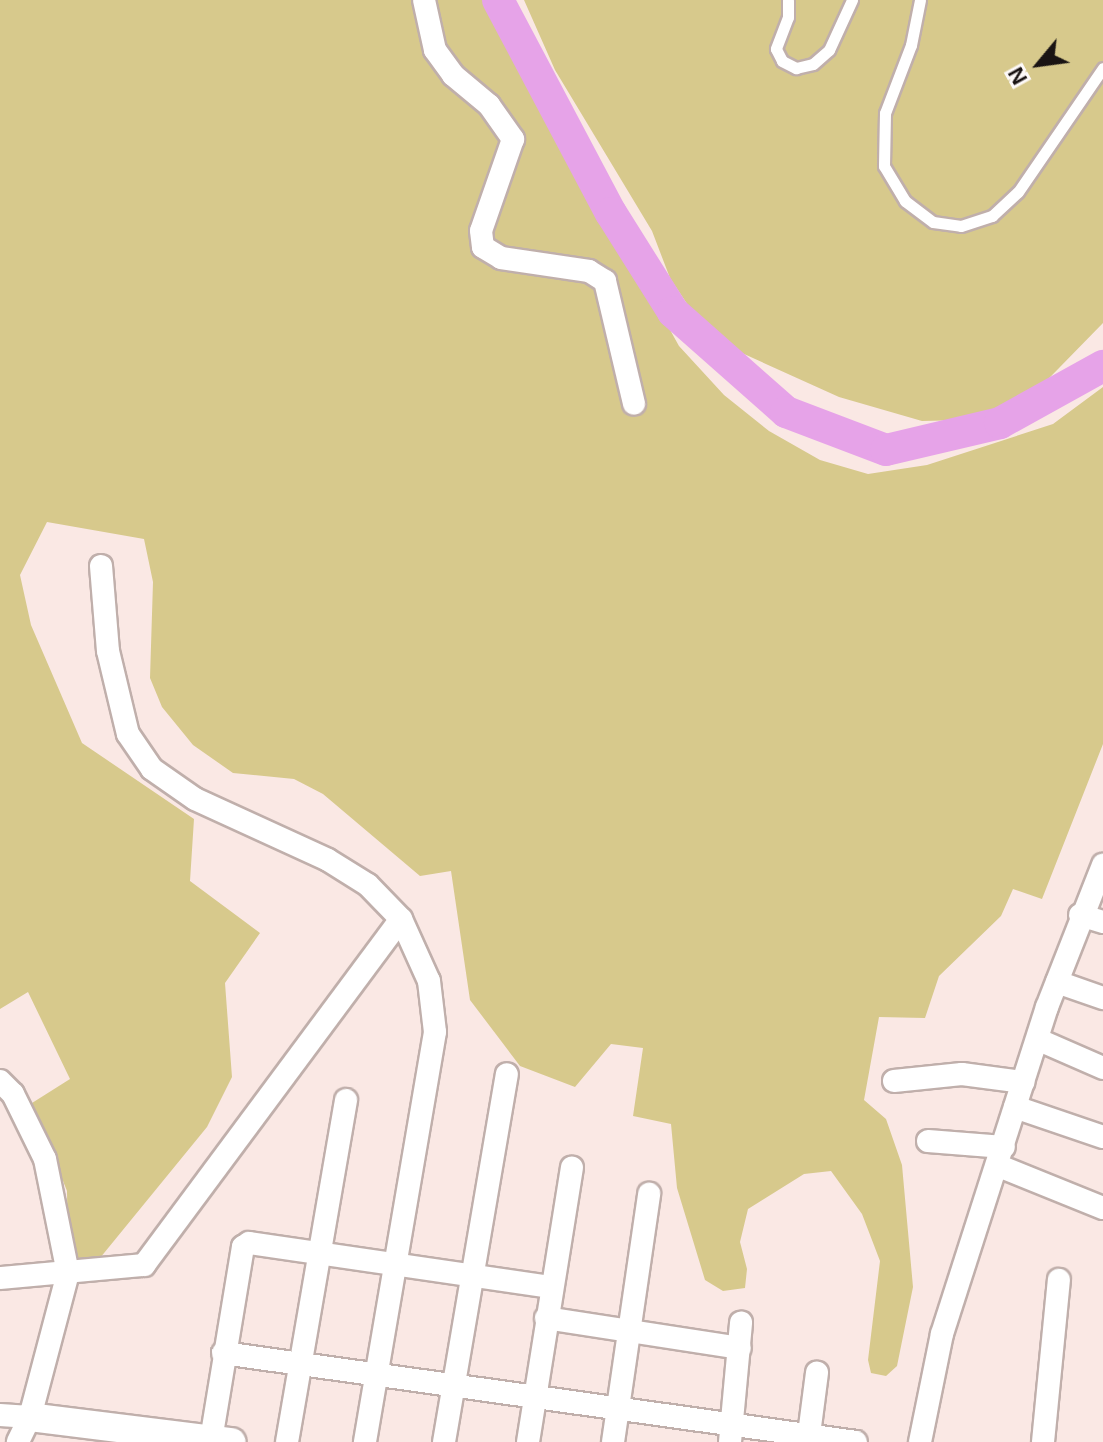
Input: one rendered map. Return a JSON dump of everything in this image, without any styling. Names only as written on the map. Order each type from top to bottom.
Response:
[{"type":"street","points":[[424,0],[435,50],[453,75],[489,105],[513,139],[481,231],[483,247],[501,258],[589,271],[605,281],[634,404]]},
{"type":"street","points":[[101,566],[108,651],[128,734],[152,769],[195,799],[328,860],[368,885],[401,919],[429,981],[435,1032],[365,1442]]},
{"type":"street","points":[[920,1442],[942,1334],[1080,915],[1103,865]]},
{"type":"street","points":[[1080,915],[1103,922]]},
{"type":"street","points":[[0,1278],[144,1265],[401,919]]},
{"type":"street","points":[[1057,982],[1103,998]]},
{"type":"street","points":[[1039,1040],[1103,1068]]},
{"type":"street","points":[[444,1442],[507,1074]]},
{"type":"street","points":[[894,1081],[962,1074],[1023,1082]]},
{"type":"street","points":[[0,1081],[13,1094],[45,1159],[68,1273],[24,1430]]},
{"type":"street","points":[[287,1442],[346,1100]]},
{"type":"street","points":[[1015,1107],[1103,1137]]},
{"type":"street","points":[[928,1141],[1001,1157],[1103,1208]]},
{"type":"street","points":[[528,1442],[572,1168]]},
{"type":"street","points":[[613,1442],[649,1194]]},
{"type":"street","points":[[0,1415],[24,1430],[221,1441],[223,1353],[243,1247],[319,1252],[551,1287]]},
{"type":"street","points":[[1043,1442],[1059,1280]]},
{"type":"street","points":[[546,1318],[630,1328],[740,1348]]},
{"type":"street","points":[[731,1434],[741,1323]]},
{"type":"street","points":[[223,1353],[535,1395],[731,1434],[856,1442]]},
{"type":"street","points":[[808,1439],[817,1373]]},
{"type":"lane","points":[[788,0],[788,17],[776,49],[782,61],[796,68],[813,64],[829,50],[852,0]]},
{"type":"lane","points":[[920,0],[911,45],[885,113],[884,166],[905,201],[933,222],[961,226],[992,216],[1018,192],[1103,68]]},
{"type":"shaded area","points":[[0,0],[498,0],[547,108],[679,346],[724,395],[769,431],[820,460],[868,474],[927,465],[1053,424],[1103,387],[1103,744],[1042,899],[1013,889],[1001,916],[939,976],[925,1018],[879,1017],[864,1100],[886,1119],[902,1165],[913,1287],[897,1366],[886,1376],[871,1373],[868,1360],[880,1261],[862,1214],[831,1171],[804,1174],[748,1209],[740,1242],[747,1269],[745,1288],[723,1291],[705,1280],[677,1188],[671,1124],[633,1116],[643,1048],[611,1044],[575,1087],[520,1066],[470,1000],[451,871],[420,876],[323,794],[294,779],[233,773],[193,745],[162,707],[150,678],[153,582],[144,539],[47,522],[20,575],[31,625],[82,743],[194,819],[190,881],[260,933],[225,983],[232,1077],[207,1127],[91,1269],[68,1265],[67,1191],[32,1103],[70,1079],[28,992],[0,1009]]},
{"type":"shaded area","points":[[524,0],[1103,0],[1103,323],[1013,415],[964,420],[922,421],[839,397],[733,349],[703,328],[670,278],[652,231],[555,70]]},
{"type":"waterway","points":[[498,0],[611,213],[673,312],[786,412],[886,450],[1000,423],[1103,366]]}]
